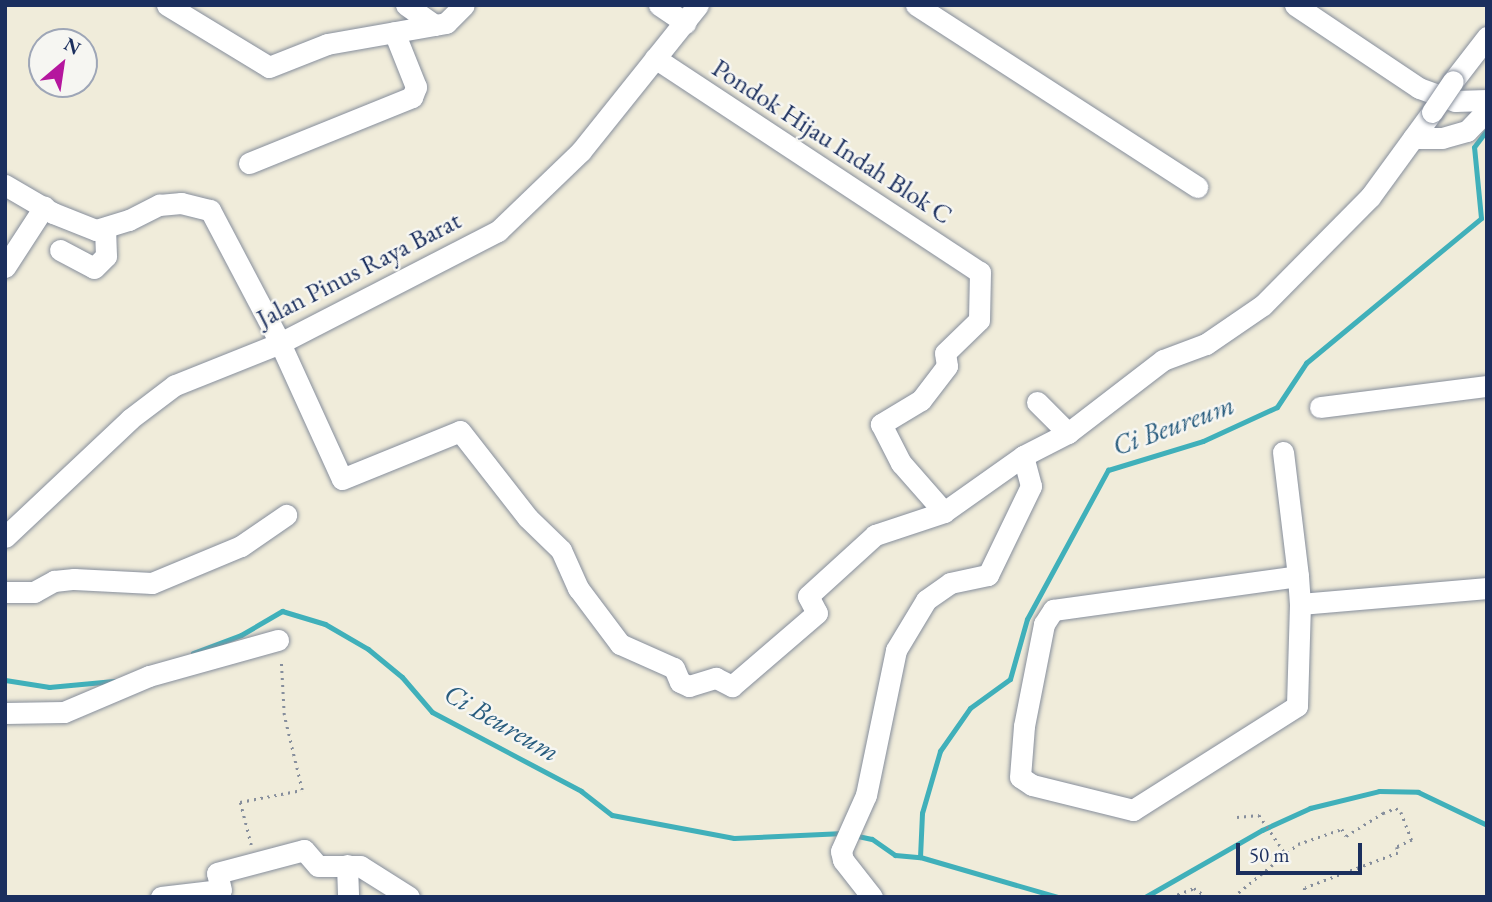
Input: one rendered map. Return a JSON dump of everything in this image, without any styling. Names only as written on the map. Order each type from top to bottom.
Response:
[{"type":"street","points":[[167,5],[270,67],[327,44],[446,23],[464,5]]},
{"type":"street","points":[[406,5],[435,25]]},
{"type":"street","points":[[659,5],[692,14]]},
{"type":"street","points":[[916,5],[1197,187]]},
{"type":"street","points":[[1295,5],[1419,88],[1455,102],[1487,100]]},
{"type":"street","name":"Jalan Pinus Raya Barat","points":[[5,537],[130,419],[175,384],[280,343],[498,231],[581,151],[692,14]]},
{"type":"street","points":[[249,163],[412,97],[416,87],[394,32]]},
{"type":"street","points":[[5,185],[44,207],[96,230],[105,229],[159,205],[181,202],[210,210],[280,343],[342,479],[460,431],[528,518],[561,550],[578,588],[620,643],[674,668],[680,682],[689,686],[716,678],[737,684],[817,613],[808,596],[826,581],[826,576],[875,535],[944,512],[1023,456],[1068,433],[1163,360],[1206,344],[1263,305],[1370,197],[1487,37]]},
{"type":"street","name":"Pondok Hijau Indah Blok C","points":[[655,58],[980,272],[979,320],[945,353],[947,366],[921,400],[881,424],[901,463],[944,512]]},
{"type":"street","points":[[1413,138],[1442,138],[1467,131],[1487,110]]},
{"type":"street","points":[[5,267],[44,207]]},
{"type":"street","points":[[60,250],[94,268],[106,256],[105,229]]},
{"type":"street","points":[[1320,407],[1487,386]]},
{"type":"street","points":[[1037,402],[1068,433]]},
{"type":"street","points":[[1283,452],[1298,576],[1300,604],[1297,706],[1146,804],[1119,810],[1032,785],[1020,776],[1024,726],[1044,624],[1054,610],[1298,576]]},
{"type":"street","points":[[872,897],[843,860],[841,851],[851,822],[866,795],[896,650],[926,600],[950,583],[988,575],[1031,486],[1023,456]]},
{"type":"street","points":[[5,592],[34,592],[54,581],[74,579],[152,583],[241,546],[286,515]]},
{"type":"street","points":[[1300,604],[1487,588]]},
{"type":"street","points":[[5,713],[64,712],[149,676],[278,640]]},
{"type":"street","points":[[161,897],[221,890],[217,873],[304,850],[318,866],[360,866],[410,897]]},
{"type":"street","points":[[348,865],[348,897]]},
{"type":"path","points":[[256,862],[240,802],[302,790],[284,715],[278,640]]},
{"type":"path","points":[[1233,897],[1284,853],[1342,829],[1346,836],[1396,808],[1410,826],[1412,840],[1398,847],[1398,853],[1305,888],[1303,897]]},
{"type":"path","points":[[1237,817],[1248,813],[1259,815],[1284,853]]},
{"type":"path","points":[[1171,897],[1194,888],[1207,897]]},
{"type":"waterway","name":"Ci Beureum","points":[[853,835],[872,839],[895,855],[920,857],[922,813],[940,751],[970,708],[1010,679],[1027,619],[1108,470],[1203,441],[1277,407],[1306,363],[1481,218],[1474,147],[1487,130]]},
{"type":"waterway","name":"Ci Beureum","points":[[193,653],[241,635],[282,611],[325,624],[368,649],[402,677],[432,712],[581,791],[612,815],[734,838],[844,833]]},
{"type":"waterway","name":"Ci Beureum","points":[[5,680],[49,687],[114,681]]},
{"type":"waterway","name":"Ci Beureum","points":[[1145,897],[1262,830],[1310,808],[1379,791],[1418,792],[1487,825]]},
{"type":"waterway","name":"Ci Beureum","points":[[920,857],[1058,897]]}]
